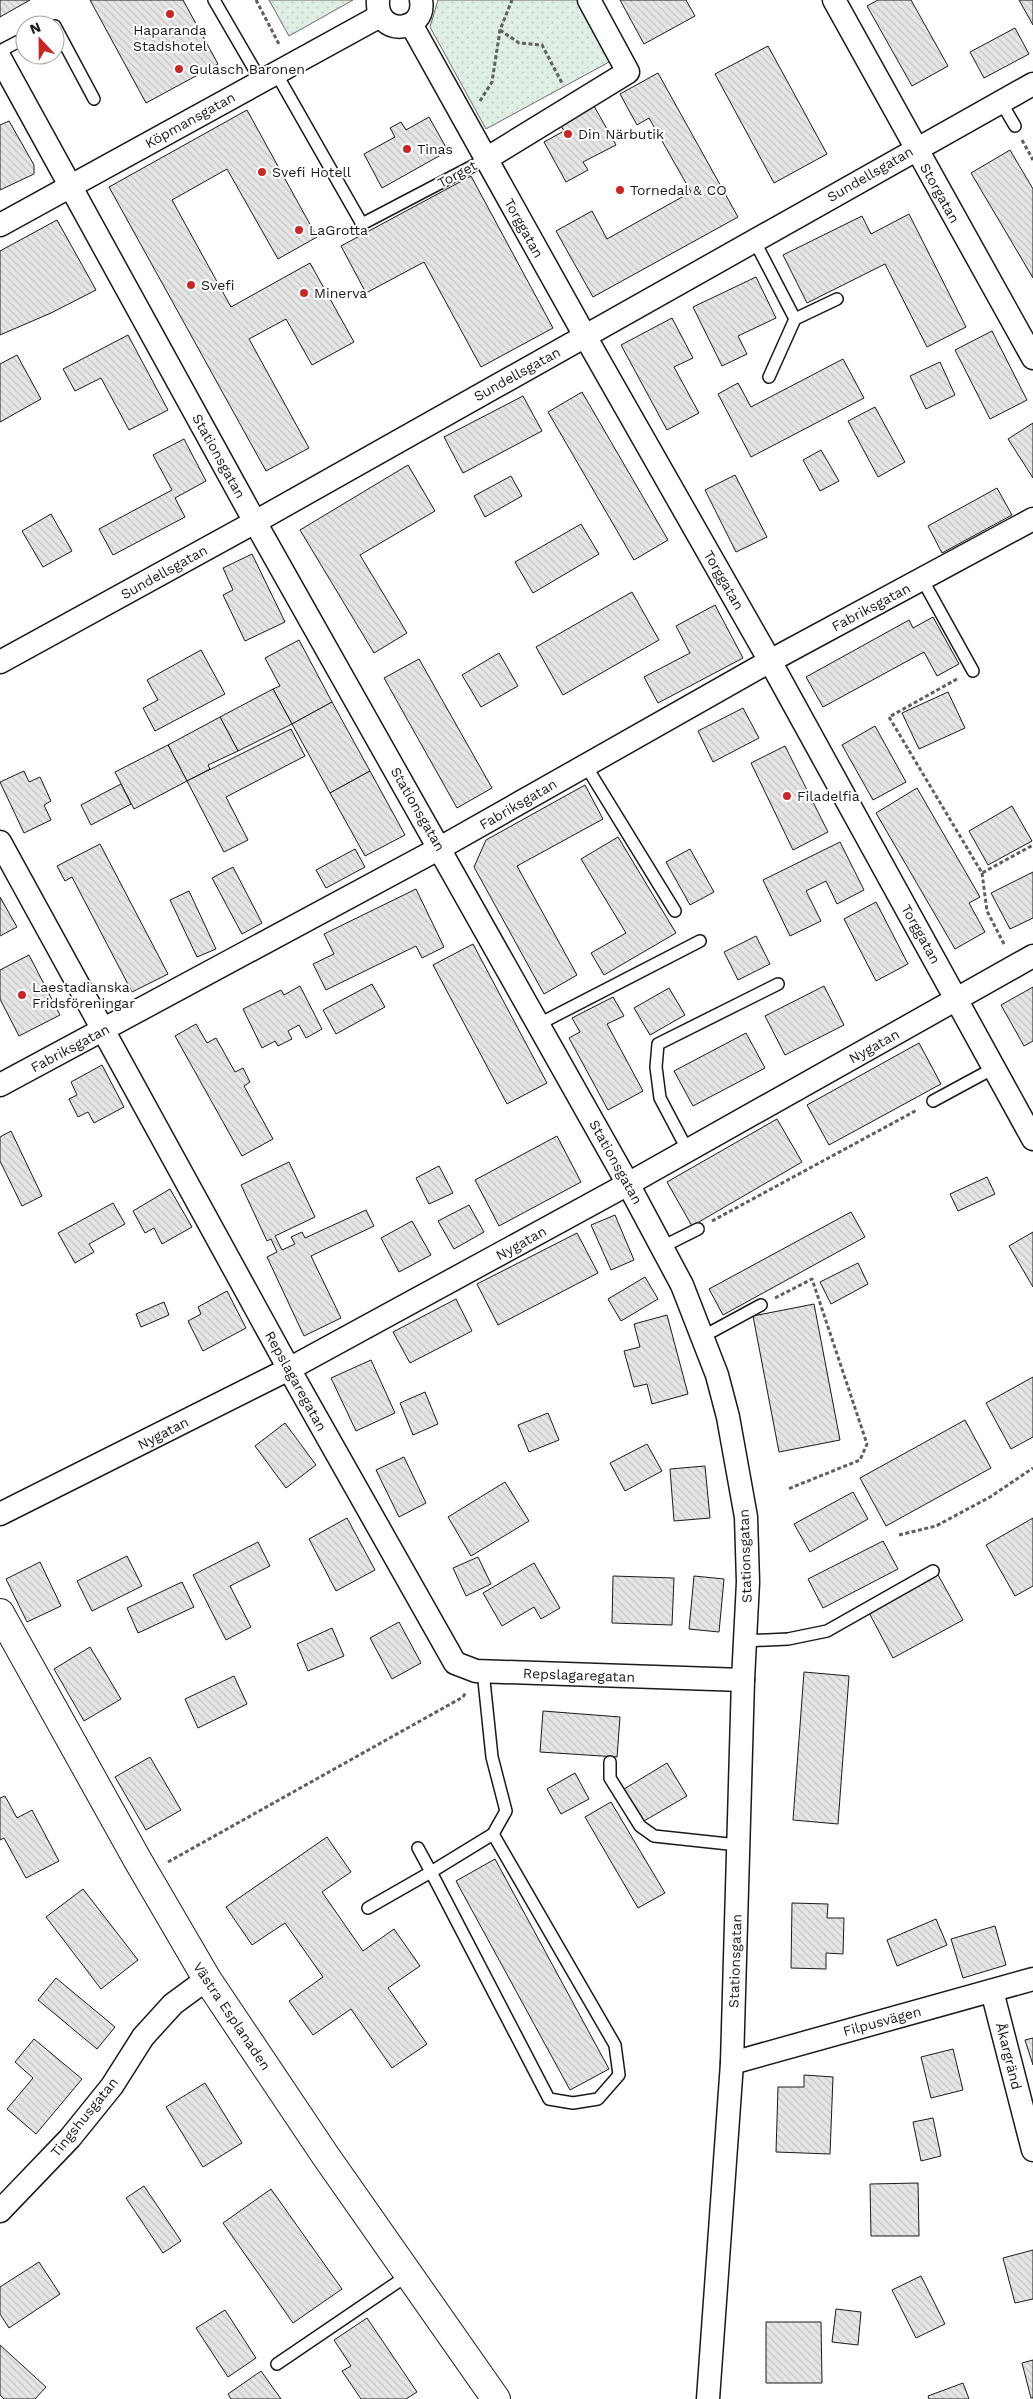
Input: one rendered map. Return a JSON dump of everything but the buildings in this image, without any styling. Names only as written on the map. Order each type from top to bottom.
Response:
[{"type":"street","points":[[379,8],[390,25],[397,27],[410,24],[420,15],[421,0]]},
{"type":"street","name":"Torget","points":[[486,159],[628,72],[589,0]]},
{"type":"street","name":"Storgatan","points":[[834,0],[1033,358]]},
{"type":"street","name":"Köpmansgatan","points":[[0,225],[304,58],[379,8]]},
{"type":"street","name":"Torggatan","points":[[410,24],[770,661],[1033,1139]]},
{"type":"street","name":"Stationsgatan","points":[[0,58],[255,522],[628,1184],[682,1285],[717,1376],[728,1417],[746,1517],[748,1582],[743,1680],[732,2063],[708,2399]]},
{"type":"street","name":"Sundellsgatan","points":[[0,662],[255,522],[915,148],[1033,84]]},
{"type":"street","name":"Fabriksgatan","points":[[0,1085],[440,848],[770,661],[1033,519]]},
{"type":"street","name":"Repslagaregatan","points":[[0,842],[289,1369],[443,1645],[455,1663],[479,1671],[743,1680]]},
{"type":"street","name":"Nygatan","points":[[0,1514],[289,1369],[688,1151],[1024,961]]},
{"type":"street","name":"Västra Esplanaden","points":[[0,1613],[146,1875],[207,1978],[408,2275],[496,2399]]},
{"type":"street","name":"Tingshusgatan","points":[[0,2211],[70,2138],[112,2086],[143,2036],[173,2004],[207,1978]]},
{"type":"street","name":"Filpusvägen","points":[[732,2063],[1033,1979]]},
{"type":"street","name":"Åkargränd","points":[[992,1991],[1033,2150]]},
{"type":"lane","name":"Torget","points":[[214,0],[269,77],[362,224],[486,159]]},
{"type":"lane","points":[[0,51],[15,43]]},
{"type":"lane","points":[[65,44],[94,99]]},
{"type":"lane","points":[[1001,102],[1015,126]]},
{"type":"lane","points":[[754,240],[795,318]]},
{"type":"lane","points":[[769,378],[795,318],[837,299]]},
{"type":"lane","points":[[922,579],[973,671]]},
{"type":"lane","points":[[586,766],[675,911]]},
{"type":"lane","points":[[539,1024],[700,941]]},
{"type":"lane","points":[[688,1151],[660,1098],[656,1067],[658,1044],[778,984]]},
{"type":"lane","points":[[933,1101],[994,1068]]},
{"type":"lane","points":[[662,1247],[698,1229]]},
{"type":"lane","points":[[702,1337],[761,1305]]},
{"type":"lane","points":[[745,1641],[788,1639],[827,1631],[933,1571]]},
{"type":"lane","points":[[368,1908],[493,1834],[506,1811],[492,1757],[479,1671]]},
{"type":"lane","points":[[610,1762],[610,1778],[640,1826],[654,1836],[738,1845]]},
{"type":"lane","points":[[418,1848],[549,2099],[573,2103],[598,2099],[619,2075],[615,2045],[493,1834]]},
{"type":"lane","points":[[278,2364],[408,2275]]},
{"type":"path","points":[[256,0],[280,46],[294,38],[304,58]]},
{"type":"path","points":[[462,116],[475,109],[492,82],[500,30],[512,0]]},
{"type":"path","points":[[500,30],[519,43],[542,45],[574,106]]},
{"type":"path","points":[[973,671],[889,717],[982,873],[987,911],[1024,961]]},
{"type":"path","points":[[982,873],[1033,846]]},
{"type":"path","points":[[698,1229],[933,1101]]},
{"type":"path","points":[[761,1305],[812,1279],[866,1444],[860,1460],[788,1489]]},
{"type":"path","points":[[899,1535],[936,1526],[990,1497],[1033,1468]]},
{"type":"path","points":[[146,1875],[463,1697],[479,1671]]},
{"type":"green space","points":[[269,0],[353,0],[289,36]]},
{"type":"green space","points":[[438,0],[577,0],[611,61],[486,129],[430,27]]},
{"type":"place","name":"Haparanda Stadshotel","points":[[170,14]]},
{"type":"place","name":"Gulasch Baronen","points":[[179,69]]},
{"type":"place","name":"Din Närbutik","points":[[568,134]]},
{"type":"place","name":"Tinas","points":[[407,149]]},
{"type":"place","name":"Svefi Hotell","points":[[262,172]]},
{"type":"place","name":"Tornedal & CO","points":[[620,190]]},
{"type":"place","name":"LaGrotta","points":[[299,230]]},
{"type":"place","name":"Svefi","points":[[191,285]]},
{"type":"place","name":"Minerva","points":[[304,293]]},
{"type":"place","name":"Filadelfia","points":[[787,796]]},
{"type":"place","name":"Laestadianska Fridsföreningar","points":[[22,995]]}]
